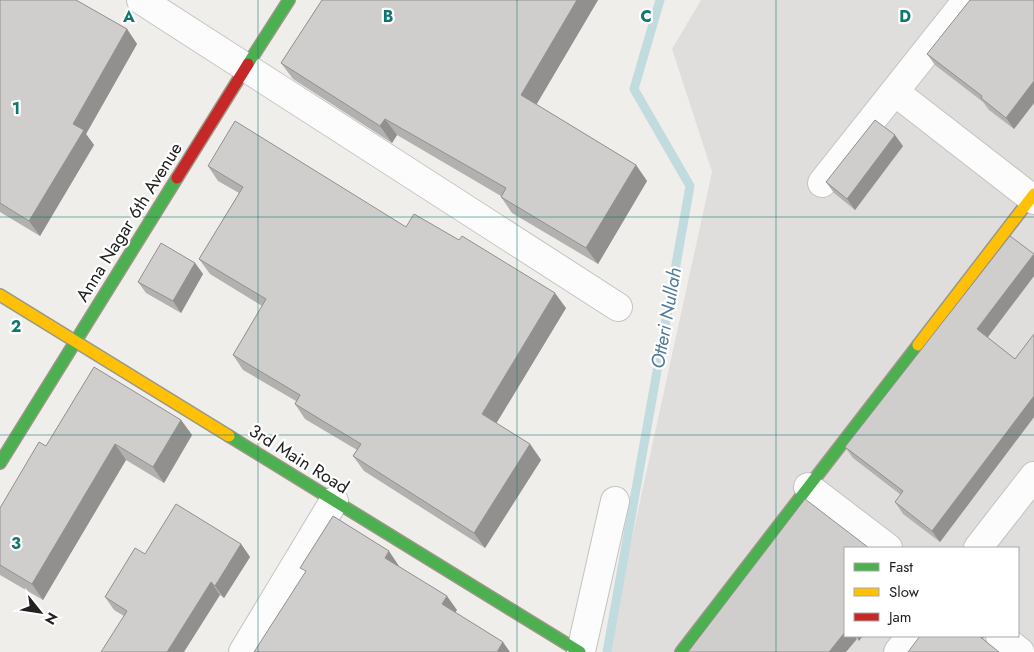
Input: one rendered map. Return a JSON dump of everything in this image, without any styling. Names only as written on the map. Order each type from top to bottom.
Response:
[{"type":"street","points":[[141,0],[618,307]]},
{"type":"street","name":"Anna Nagar 6th Avenue","points":[[0,463],[74,341],[289,0]]},
{"type":"street","points":[[822,183],[967,0]]},
{"type":"street","points":[[681,652],[1033,197],[895,92]]},
{"type":"street","name":"3rd Main Road","points":[[0,295],[581,652]]},
{"type":"street","points":[[979,547],[1034,476]]},
{"type":"street","points":[[808,486],[887,547]]},
{"type":"street","points":[[243,652],[334,501]]},
{"type":"street","points":[[581,652],[615,501]]},
{"type":"street","points":[[898,652],[910,637]]},
{"type":"street","points":[[1001,637],[1020,652]]},
{"type":"shaded area","points":[[701,0],[1034,0],[1034,652],[607,652],[712,172],[672,49]]},
{"type":"building","points":[[0,0],[76,0],[127,29],[73,124],[84,130],[29,221],[0,203]]},
{"type":"building","points":[[322,0],[577,0],[521,95],[636,165],[586,248],[501,197],[506,188],[385,119],[380,126],[281,63]]},
{"type":"building","points":[[970,0],[1034,0],[1034,81],[1006,118],[981,98],[982,96],[927,54]]},
{"type":"building","points":[[875,120],[895,135],[847,199],[826,182]]},
{"type":"building","points":[[235,121],[406,227],[414,214],[459,240],[462,236],[555,293],[482,414],[530,444],[474,533],[353,456],[361,444],[295,404],[300,395],[233,355],[266,299],[199,259],[243,187],[208,166]]},
{"type":"building","points":[[1010,236],[1034,254],[977,329],[1015,359],[1034,334],[1034,396],[932,531],[895,502],[903,491],[845,447]]},
{"type":"building","points":[[161,243],[195,263],[173,301],[138,282]]},
{"type":"building","points":[[94,367],[181,420],[153,467],[115,444],[32,584],[0,565],[0,508],[39,442],[46,446]]},
{"type":"building","points":[[805,499],[868,547],[844,547],[844,633],[829,652],[688,652]]},
{"type":"building","points":[[176,504],[241,544],[215,586],[211,582],[167,652],[101,652],[127,611],[105,597],[135,548],[145,554]]},
{"type":"building","points":[[333,516],[389,551],[385,558],[447,596],[442,604],[503,642],[497,652],[254,652],[306,571],[300,568]]},
{"type":"building","points":[[919,637],[980,637],[999,652],[908,652]]},
{"type":"waterway","name":"Otteri Nullah","points":[[607,652],[690,186],[634,89],[660,0]]},
{"type":"traffic: fast","points":[[248,64],[289,0]]},
{"type":"traffic: fast","points":[[0,463],[177,178]]},
{"type":"traffic: fast","points":[[681,652],[918,345]]},
{"type":"traffic: fast","points":[[229,436],[580,652]]},
{"type":"traffic: slow","points":[[918,345],[1034,194]]},
{"type":"traffic: slow","points":[[0,295],[229,436]]},
{"type":"traffic: jam","points":[[177,178],[248,64]]}]
